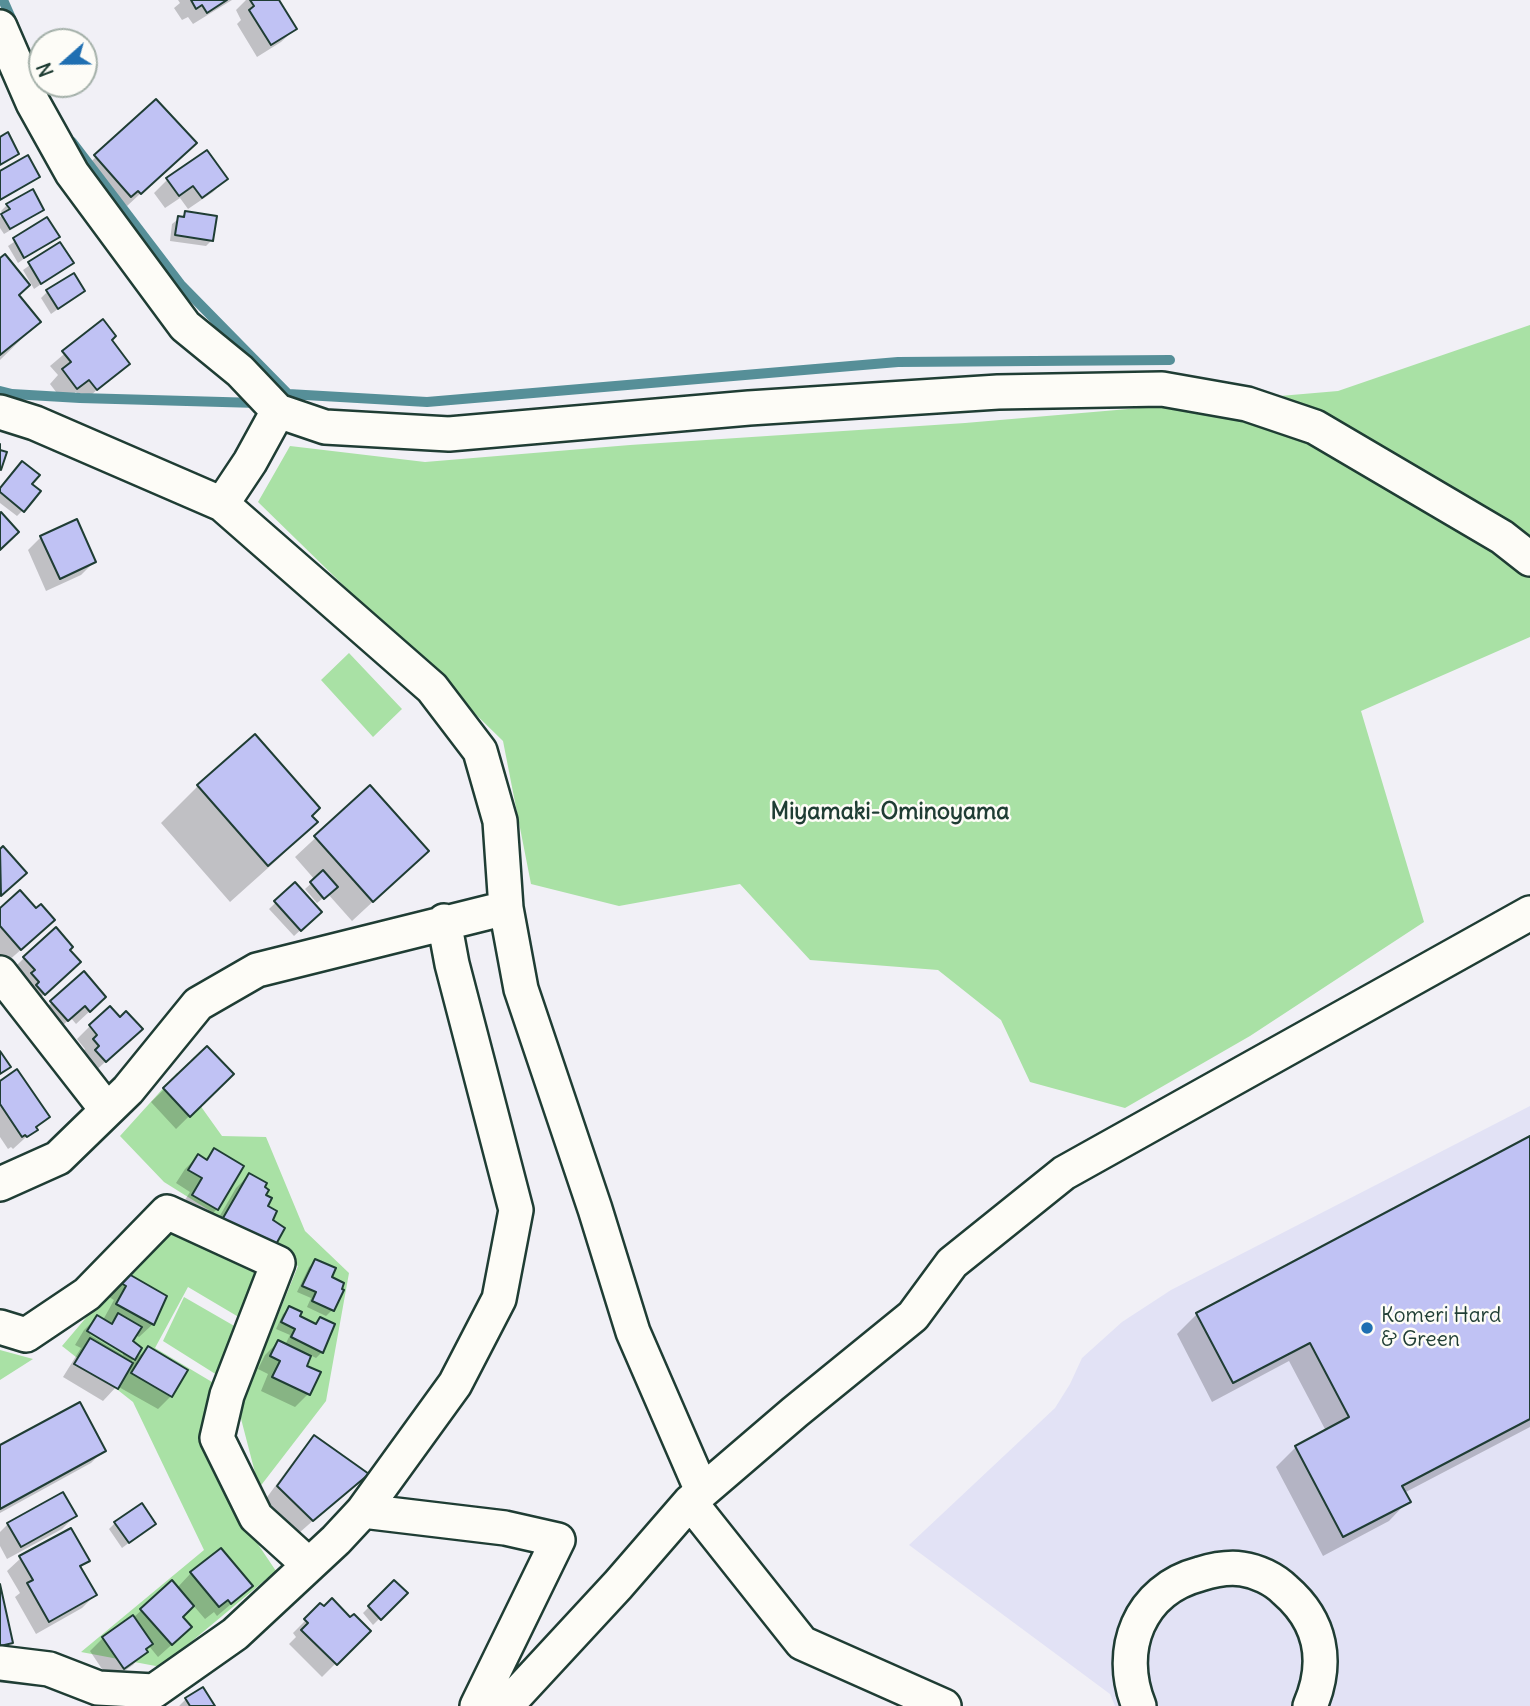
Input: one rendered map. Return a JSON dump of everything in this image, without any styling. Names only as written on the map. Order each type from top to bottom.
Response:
[{"type":"street","points":[[0,27],[33,103],[72,173],[185,326],[240,371],[278,411],[325,427],[449,434],[749,408],[998,391],[1162,389],[1247,404],[1315,427],[1502,537],[1530,559]]},
{"type":"street","points":[[222,504],[250,462],[278,411]]},
{"type":"street","points":[[0,412],[35,423],[222,504],[432,688],[480,751],[500,821],[506,908],[521,989],[633,1332],[696,1496],[802,1643],[944,1706]]},
{"type":"street","points":[[0,1184],[58,1158],[128,1090],[198,1004],[257,970],[506,908]]},
{"type":"street","points":[[506,1706],[618,1586],[696,1496],[913,1316],[952,1263],[1064,1173],[1530,913]]},
{"type":"street","points":[[0,1663],[49,1668],[98,1688],[154,1691],[235,1634],[336,1541],[363,1511],[455,1384],[499,1299],[516,1210],[452,964],[444,922]]},
{"type":"street","points":[[0,973],[107,1110]]},
{"type":"street","points":[[0,1327],[26,1335],[87,1294],[167,1212],[278,1263],[227,1395],[217,1438],[256,1517],[309,1565]]},
{"type":"street","points":[[363,1511],[505,1528],[558,1540],[477,1706]]},
{"type":"street","points":[[1139,1706],[1133,1692],[1129,1655],[1141,1616],[1169,1587],[1191,1576],[1230,1569],[1255,1572],[1278,1583],[1306,1611],[1319,1643],[1320,1658],[1320,1674],[1310,1706]]},
{"type":"shaded area","points":[[1530,1106],[1530,1706],[1115,1706],[1110,1694],[909,1545],[1055,1408],[1082,1358],[1122,1322],[1171,1290]]},
{"type":"green space","points":[[1530,325],[1530,637],[1361,711],[1424,922],[1250,1036],[1125,1108],[1030,1082],[1001,1020],[938,970],[810,960],[740,884],[619,906],[531,884],[503,741],[258,502],[290,446],[425,462],[630,445],[965,423],[1338,391]]},
{"type":"green space","points":[[349,653],[402,709],[373,737],[321,680]]},
{"type":"green space","points":[[177,1073],[222,1136],[266,1137],[305,1231],[349,1273],[326,1401],[259,1488],[239,1411],[298,1266],[164,1182],[120,1136]]},
{"type":"green space","points":[[174,1214],[257,1273],[242,1319],[188,1287],[155,1348],[212,1382],[202,1427],[241,1519],[276,1571],[161,1667],[81,1652],[204,1550],[133,1402],[62,1346]]},
{"type":"green space","points":[[184,1297],[243,1331],[217,1375],[163,1341]]},
{"type":"green space","points":[[0,1350],[33,1359],[0,1380]]},
{"type":"building","points":[[191,0],[227,0],[207,13],[202,5],[196,9]]},
{"type":"building","points":[[250,0],[279,0],[297,29],[271,45],[249,10],[254,6]]},
{"type":"building","points":[[156,99],[197,143],[141,194],[138,191],[131,197],[94,155]]},
{"type":"building","points":[[8,132],[19,154],[0,165],[0,137]]},
{"type":"building","points":[[207,150],[228,179],[202,198],[193,186],[179,196],[166,178]]},
{"type":"building","points":[[28,155],[40,177],[0,200],[0,171]]},
{"type":"building","points":[[33,189],[44,210],[10,229],[1,214],[10,209],[6,204]]},
{"type":"building","points":[[185,211],[217,216],[213,241],[175,235],[178,216],[184,217]]},
{"type":"building","points":[[47,217],[60,237],[24,258],[13,238]]},
{"type":"building","points":[[60,242],[74,263],[41,284],[28,262]]},
{"type":"building","points":[[5,254],[30,285],[19,295],[41,322],[0,355],[0,258]]},
{"type":"building","points":[[74,273],[85,291],[58,309],[46,290]]},
{"type":"building","points":[[103,319],[116,336],[112,340],[130,364],[97,390],[89,380],[77,389],[62,369],[71,362],[62,351]]},
{"type":"building","points":[[0,450],[7,452],[1,470],[0,469]]},
{"type":"building","points":[[22,461],[40,475],[32,484],[41,491],[24,512],[0,492],[0,488]]},
{"type":"building","points":[[0,513],[19,532],[0,550]]},
{"type":"building","points":[[77,519],[96,562],[60,579],[40,536]]},
{"type":"building","points":[[255,734],[320,808],[312,816],[318,822],[268,866],[197,785]]},
{"type":"building","points":[[370,785],[429,851],[373,902],[314,836]]},
{"type":"building","points":[[3,846],[27,873],[1,896],[0,849]]},
{"type":"building","points":[[323,870],[338,887],[324,899],[310,882]]},
{"type":"building","points":[[295,882],[322,912],[301,931],[274,901]]},
{"type":"building","points":[[20,890],[36,908],[41,904],[55,920],[21,950],[0,926],[0,908]]},
{"type":"building","points":[[56,927],[73,947],[70,950],[81,962],[45,995],[36,985],[39,982],[31,973],[35,970],[23,957]]},
{"type":"building","points":[[84,971],[106,997],[90,1012],[85,1006],[68,1021],[50,1001]]},
{"type":"building","points":[[110,1006],[120,1017],[126,1011],[143,1029],[106,1062],[95,1050],[99,1046],[93,1039],[97,1035],[89,1025]]},
{"type":"building","points":[[207,1046],[234,1074],[190,1117],[163,1088]]},
{"type":"building","points":[[0,1051],[11,1067],[0,1074]]},
{"type":"building","points":[[17,1069],[50,1117],[27,1137],[22,1137],[0,1104],[0,1081]]},
{"type":"building","name":"Komeri Hard & Green","points":[[1530,1136],[1530,1419],[1402,1486],[1411,1502],[1343,1537],[1295,1446],[1349,1417],[1310,1343],[1233,1383],[1196,1313]]},
{"type":"building","points":[[214,1148],[244,1166],[218,1210],[192,1195],[202,1178],[188,1170],[198,1154],[207,1160]]},
{"type":"building","points":[[249,1173],[267,1183],[265,1187],[269,1190],[266,1195],[272,1198],[268,1206],[277,1211],[273,1220],[285,1228],[274,1248],[223,1218]]},
{"type":"building","points":[[315,1259],[336,1268],[332,1277],[344,1283],[344,1290],[334,1311],[312,1301],[316,1292],[302,1286]]},
{"type":"building","points":[[127,1273],[167,1296],[154,1325],[116,1304],[126,1286],[121,1283]]},
{"type":"building","points":[[289,1306],[302,1312],[300,1316],[316,1324],[320,1317],[335,1324],[323,1353],[291,1337],[295,1329],[281,1322]]},
{"type":"building","points":[[118,1313],[142,1327],[133,1341],[142,1348],[135,1360],[87,1331],[97,1315],[112,1324]]},
{"type":"building","points":[[90,1338],[133,1363],[118,1389],[74,1364]]},
{"type":"building","points":[[278,1340],[311,1356],[307,1366],[321,1372],[310,1395],[272,1377],[280,1361],[270,1356]]},
{"type":"building","points":[[148,1346],[188,1370],[172,1397],[131,1373]]},
{"type":"building","points":[[80,1402],[106,1451],[0,1509],[0,1445]]},
{"type":"building","points":[[314,1435],[369,1474],[313,1521],[277,1486]]},
{"type":"building","points":[[63,1492],[77,1516],[21,1547],[7,1523]]},
{"type":"building","points":[[142,1503],[156,1524],[129,1543],[114,1522]]},
{"type":"building","points":[[71,1528],[90,1561],[80,1566],[97,1595],[49,1622],[27,1583],[33,1580],[19,1556]]},
{"type":"building","points":[[221,1548],[253,1586],[231,1604],[228,1600],[219,1607],[190,1572]]},
{"type":"building","points":[[172,1580],[194,1606],[183,1617],[192,1627],[172,1645],[140,1609]]},
{"type":"building","points":[[394,1580],[408,1593],[381,1620],[368,1606]]},
{"type":"building","points":[[0,1584],[13,1643],[0,1646]]},
{"type":"building","points":[[332,1598],[350,1617],[354,1614],[371,1631],[337,1665],[301,1630],[308,1623],[304,1619],[320,1603],[324,1606]]},
{"type":"building","points":[[133,1615],[153,1644],[146,1649],[148,1652],[124,1669],[102,1637]]},
{"type":"building","points":[[203,1687],[215,1706],[190,1706],[185,1698]]},
{"type":"waterway","points":[[3,0],[14,25]]},
{"type":"waterway","points":[[72,142],[181,285],[288,394],[427,402],[898,362],[1170,360]]},
{"type":"waterway","points":[[0,391],[80,398],[258,403]]},
{"type":"place","name":"Komeri Hard & Green","points":[[1367,1328]]},
{"type":"district","name":"Miyamaki-Ominoyama","points":[[890,812]]}]
